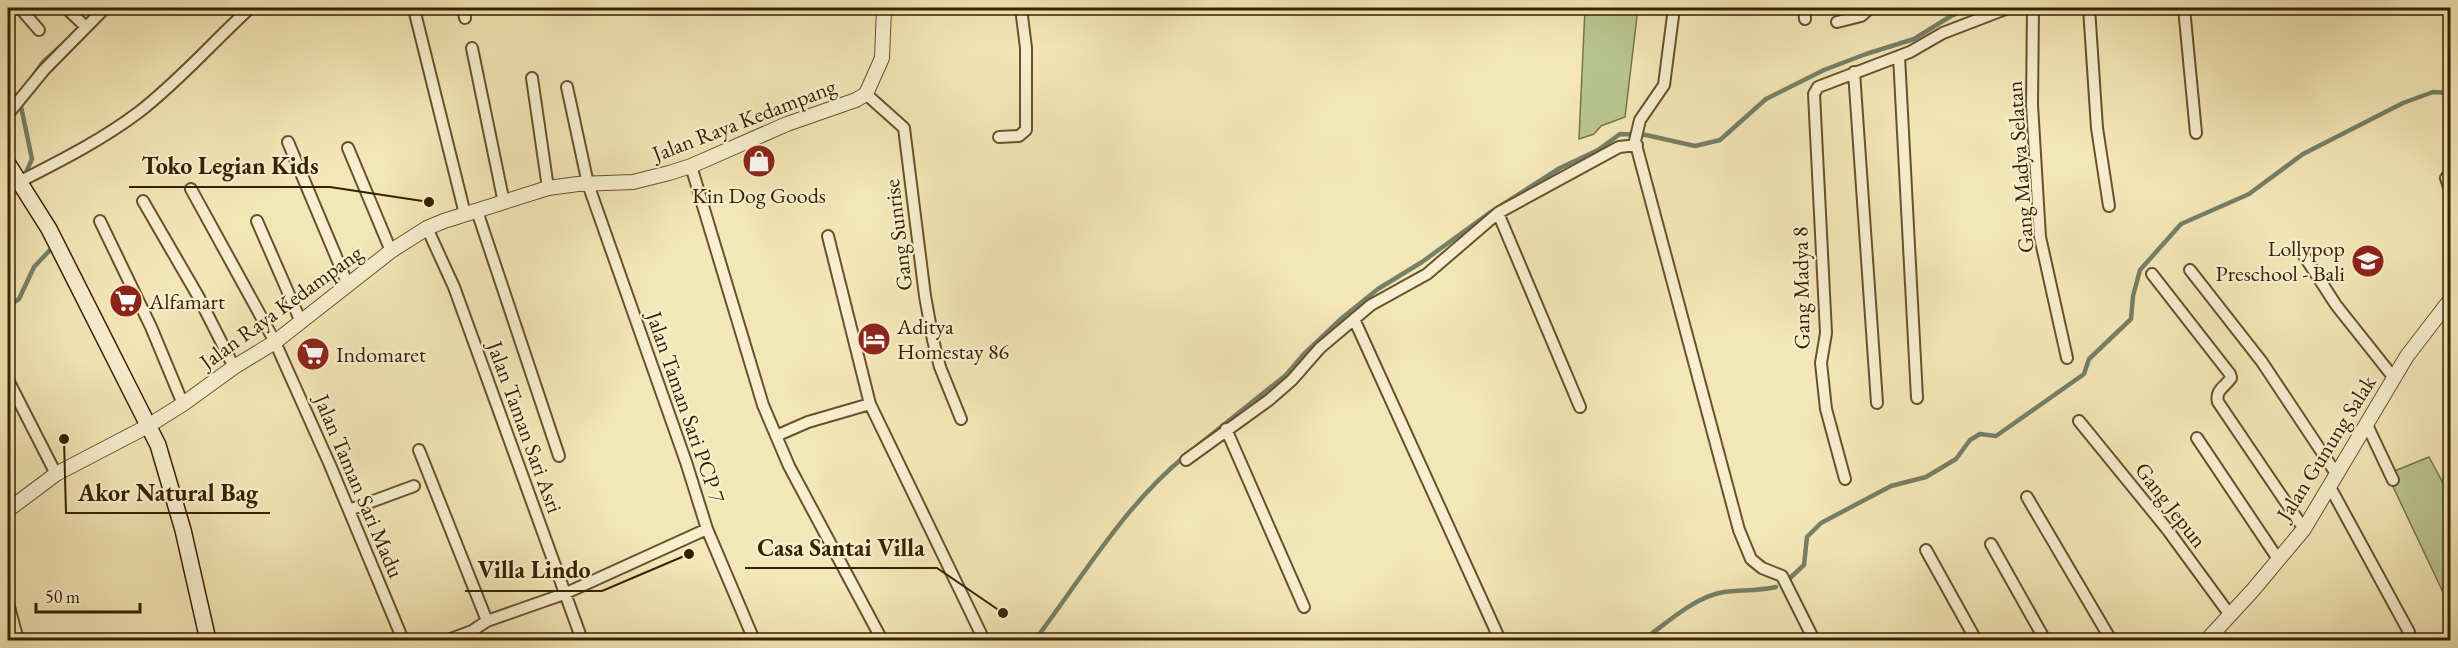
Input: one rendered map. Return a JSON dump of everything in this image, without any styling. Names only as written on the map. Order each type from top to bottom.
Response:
[{"type":"main road","points":[[8,164],[49,229],[158,445],[172,490],[208,640]]},
{"type":"street","points":[[20,8],[39,30]]},
{"type":"street","points":[[66,8],[87,27]]},
{"type":"street","points":[[8,114],[44,70],[105,8]]},
{"type":"street","points":[[19,182],[95,141],[140,111],[210,48],[250,8]]},
{"type":"street","points":[[358,8],[375,8]]},
{"type":"street","name":"Jalan Raya Kedampang","points":[[8,510],[56,474],[148,426],[183,404],[234,367],[275,342],[391,251],[427,228],[548,188],[633,182],[691,166],[787,124],[856,100],[866,94],[882,58],[884,8]]},
{"type":"street","points":[[999,137],[1019,136],[1025,132],[1026,48],[1021,8]]},
{"type":"street","points":[[1674,8],[1664,85],[1640,120],[1636,143],[1739,530],[1751,560],[1762,568],[1782,576],[1814,640]]},
{"type":"street","points":[[1804,8],[1805,19]]},
{"type":"street","points":[[1837,22],[1862,15],[1870,8]]},
{"type":"street","points":[[1877,403],[1854,72],[1899,56],[1943,33],[2008,8]]},
{"type":"street","name":"Gang Madya Selatan","points":[[2033,8],[2032,105],[2040,237],[2067,358]]},
{"type":"street","points":[[2089,8],[2097,128],[2109,206]]},
{"type":"street","points":[[2184,8],[2196,133]]},
{"type":"street","points":[[415,13],[471,213],[559,456]]},
{"type":"street","points":[[472,48],[504,203]]},
{"type":"street","points":[[1899,56],[1917,398]]},
{"type":"street","name":"Gang Madya 8","points":[[1845,479],[1826,409],[1821,363],[1826,333],[1814,94],[1818,87],[1854,72]]},
{"type":"street","points":[[532,78],[548,188]]},
{"type":"street","name":"Jalan Taman Sari PCP 7","points":[[567,87],[588,184],[708,529],[754,640]]},
{"type":"street","name":"Gang Sunrise","points":[[866,94],[897,119],[905,130],[925,296],[933,340],[940,367],[961,419]]},
{"type":"street","points":[[288,142],[348,285]]},
{"type":"street","points":[[1186,460],[1284,387],[1320,348],[1354,319],[1377,301],[1427,274],[1498,213],[1619,147],[1636,143]]},
{"type":"street","points":[[348,148],[391,251]]},
{"type":"street","points":[[691,166],[763,405],[794,476],[882,640]]},
{"type":"street","points":[[2451,173],[2446,178],[2446,183],[2451,190]]},
{"type":"street","name":"Jalan Taman Sari Madu","points":[[191,189],[275,342],[403,640]]},
{"type":"street","points":[[143,201],[198,296],[234,367]]},
{"type":"street","points":[[1498,213],[1580,407]]},
{"type":"street","points":[[257,221],[301,322]]},
{"type":"street","points":[[100,222],[156,338],[183,404]]},
{"type":"street","name":"Jalan Taman Sari Asri","points":[[427,228],[454,287],[582,640]]},
{"type":"street","points":[[828,236],[870,404],[984,640]]},
{"type":"street","points":[[2303,254],[2336,305],[2394,378]]},
{"type":"street","points":[[2190,270],[2262,362],[2333,481],[2409,632]]},
{"type":"street","points":[[2152,274],[2230,374],[2231,378],[2219,390],[2216,397],[2218,402],[2304,529]]},
{"type":"street","name":"Jalan Gunung Salak","points":[[2207,640],[2304,529],[2407,356],[2451,300]]},
{"type":"street","points":[[1354,319],[1500,640]]},
{"type":"street","points":[[8,380],[56,474]]},
{"type":"street","points":[[776,436],[808,422],[870,404]]},
{"type":"street","name":"Gang Jepun","points":[[2079,421],[2167,529],[2230,615]]},
{"type":"street","points":[[2367,425],[2393,480]]},
{"type":"street","points":[[1226,429],[1304,607]]},
{"type":"street","points":[[2197,438],[2278,559]]},
{"type":"street","points":[[419,450],[487,621]]},
{"type":"street","points":[[349,510],[414,486]]},
{"type":"street","points":[[2027,497],[2111,640]]},
{"type":"street","points":[[448,640],[472,631],[487,621],[564,594],[708,529]]},
{"type":"street","points":[[1991,544],[2045,640]]},
{"type":"street","points":[[1926,550],[1976,640]]},
{"type":"street","points":[[8,603],[18,640]]},
{"type":"green space","points":[[1585,8],[1638,8],[1625,117],[1601,126],[1594,134],[1579,139]]},
{"type":"green space","points":[[2429,457],[2450,496],[2450,607],[2387,474]]},
{"type":"waterway","points":[[1196,447],[1286,375],[1303,355],[1342,318],[1378,289],[1422,262],[1488,214],[1560,168],[1598,150],[1620,134],[1646,135],[1695,146],[1720,140],[1766,99],[1824,70],[1914,39],[1951,16],[1970,8]]},
{"type":"waterway","points":[[35,73],[43,62],[62,45]]},
{"type":"waterway","points":[[1790,578],[1804,565],[1807,537],[1821,523],[1891,486],[1926,477],[1956,459],[1970,440],[1980,434],[1996,436],[2084,374],[2089,359],[2131,319],[2133,296],[2140,270],[2181,224],[2249,194],[2303,154],[2403,103],[2433,92],[2450,93]]},
{"type":"waterway","points":[[20,102],[32,159],[24,177]]},
{"type":"waterway","points":[[8,306],[19,299],[34,267],[52,248],[51,246]]},
{"type":"waterway","points":[[1035,640],[1123,520],[1163,476],[1185,456]]},
{"type":"waterway","points":[[1643,640],[1702,599],[1724,592],[1776,587]]},
{"type":"place","name":"Kin Dog Goods","points":[[759,161]]},
{"type":"place","name":"Toko Legian Kids","points":[[429,202]]},
{"type":"place","name":"Lollypop Preschool - Bali","points":[[2368,261]]},
{"type":"place","name":"Alfamart","points":[[126,301]]},
{"type":"place","name":"Aditya Homestay 86","points":[[874,339]]},
{"type":"place","name":"Indomaret","points":[[313,354]]},
{"type":"place","name":"Akor Natural Bag","points":[[64,439]]},
{"type":"place","name":"Villa Lindo","points":[[689,554]]},
{"type":"place","name":"Casa Santai Villa","points":[[1003,613]]}]
